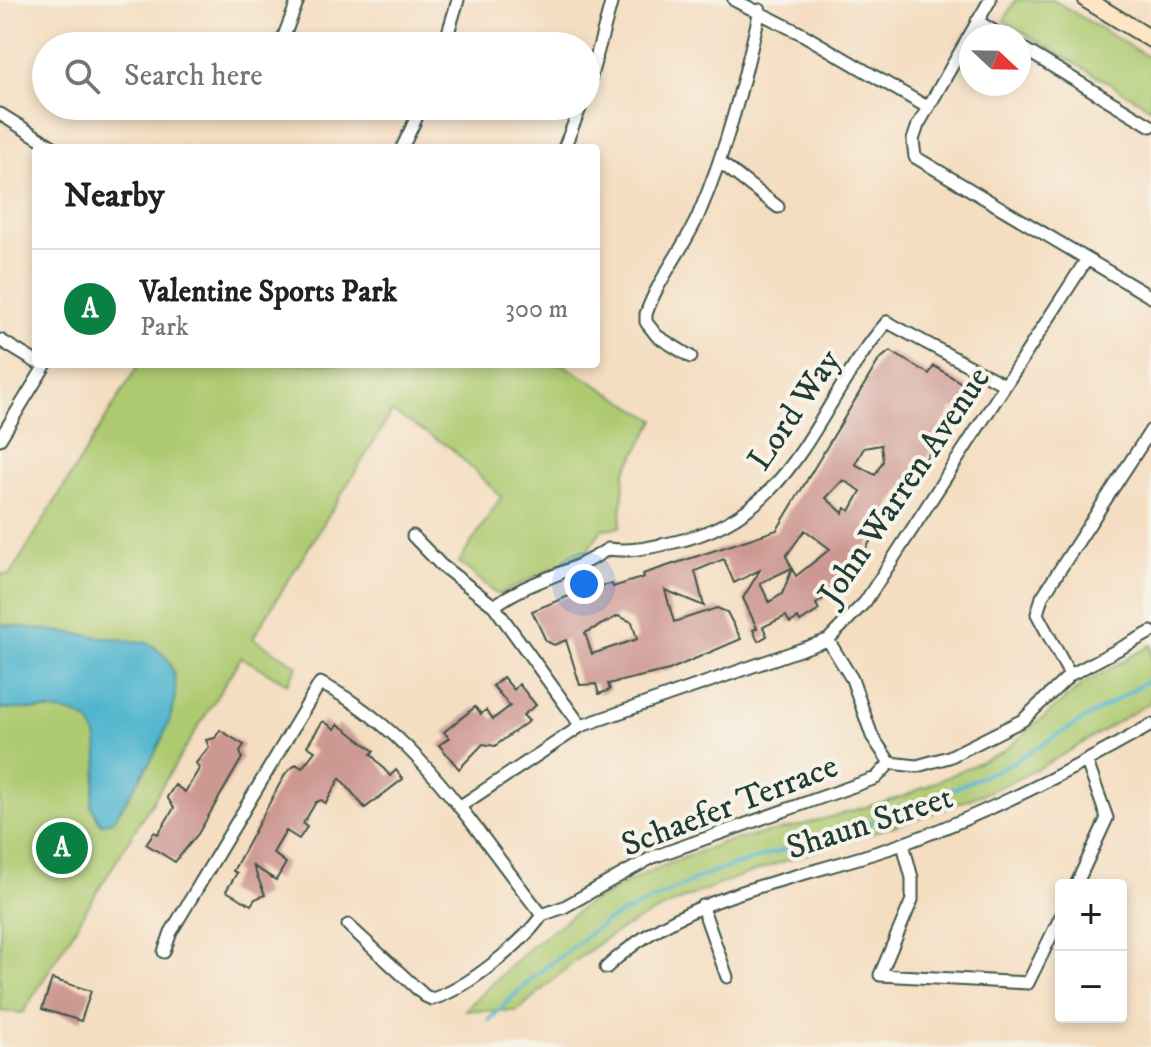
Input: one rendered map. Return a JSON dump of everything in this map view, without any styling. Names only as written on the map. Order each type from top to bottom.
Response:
[{"type":"street","points":[[285,32],[298,0]]},
{"type":"street","points":[[448,32],[458,0]]},
{"type":"street","points":[[600,43],[612,0]]},
{"type":"street","points":[[734,0],[760,10],[927,107]]},
{"type":"street","points":[[990,0],[927,107],[913,140],[915,157],[1151,297]]},
{"type":"street","points":[[1087,0],[1151,39]]},
{"type":"street","points":[[691,357],[657,336],[646,322],[646,314],[691,230],[721,163],[742,94],[760,10]]},
{"type":"street","points":[[977,21],[982,24]]},
{"type":"street","points":[[1031,53],[1151,126]]},
{"type":"street","points":[[0,114],[49,144]]},
{"type":"street","points":[[404,144],[415,120]]},
{"type":"street","points":[[566,144],[575,120]]},
{"type":"street","points":[[721,163],[778,207]]},
{"type":"street","name":"John Warren Avenue","points":[[459,807],[581,726],[828,640],[865,602],[1087,259]]},
{"type":"street","name":"Lord Way","points":[[494,606],[524,585],[581,568],[608,549],[634,552],[723,527],[770,494],[887,322],[1005,385]]},
{"type":"street","points":[[0,340],[32,359]]},
{"type":"street","points":[[0,439],[39,368]]},
{"type":"street","points":[[1070,675],[1037,614],[1042,597],[1151,430]]},
{"type":"street","points":[[413,536],[441,565],[494,606],[581,726]]},
{"type":"street","points":[[828,640],[852,679],[872,736],[890,763],[917,766],[962,751],[1023,720],[1070,675],[1151,632]]},
{"type":"street","points":[[164,952],[171,932],[320,683],[367,711],[398,738],[459,807],[542,915],[529,934],[450,991],[432,999],[348,925]]},
{"type":"street","name":"Shaun Street","points":[[606,968],[635,940],[702,906],[903,844],[998,807],[1151,725]]},
{"type":"street","points":[[1079,879],[1107,818],[1087,762]]},
{"type":"street","name":"Schaefer Terrace","points":[[542,915],[564,907],[653,857],[876,778],[890,763]]},
{"type":"street","points":[[903,844],[912,878],[912,900],[880,975],[1028,983],[1055,928]]},
{"type":"street","points":[[702,906],[727,977]]},
{"type":"green space","points":[[1015,0],[1053,0],[1151,59],[1151,108],[1031,37],[1031,24],[1009,24],[1004,21]]},
{"type":"green space","points":[[137,368],[569,368],[655,420],[625,472],[620,527],[602,529],[587,551],[498,595],[459,562],[501,497],[451,448],[392,412],[253,638],[298,666],[287,684],[241,657],[23,1013],[0,1011],[0,574],[10,575]]},
{"type":"green space","points":[[1151,645],[1151,702],[1037,769],[950,806],[760,870],[667,906],[594,946],[517,1011],[465,1010],[529,948],[587,904],[651,871],[721,843],[798,826],[905,796],[1004,751],[1082,685]]},
{"type":"water","points":[[0,624],[149,643],[168,660],[175,679],[175,699],[169,721],[149,764],[114,820],[101,824],[91,806],[98,749],[95,732],[87,721],[74,714],[55,711],[0,709]]},
{"type":"building","points":[[890,351],[929,374],[934,366],[971,389],[960,411],[953,408],[943,424],[946,426],[912,481],[909,479],[893,502],[847,581],[816,604],[819,610],[800,622],[798,618],[790,623],[786,616],[763,627],[767,636],[758,641],[753,630],[757,628],[743,598],[760,570],[734,583],[724,559],[695,571],[704,606],[665,590],[674,622],[717,608],[727,612],[741,639],[669,670],[608,684],[610,690],[599,694],[596,684],[580,685],[566,640],[554,645],[546,641],[532,611],[591,587],[612,584],[613,587],[644,577],[643,574],[777,530],[879,360]],"holes":[[[881,445],[883,461],[875,475],[855,464],[864,448]],[[843,480],[861,491],[850,511],[845,508],[843,513],[826,498]],[[805,530],[830,549],[796,576],[792,569],[782,594],[769,602],[760,583],[792,568],[786,556]],[[618,616],[632,622],[637,639],[592,654],[585,633]]]},
{"type":"building","points":[[503,677],[514,690],[519,684],[536,705],[523,715],[529,721],[495,746],[483,744],[459,769],[439,745],[449,738],[444,732],[475,707],[481,714],[486,710],[493,719],[510,706],[493,686]]},
{"type":"building","points":[[323,721],[335,729],[338,724],[348,731],[374,751],[371,754],[390,776],[396,770],[403,779],[365,808],[340,778],[326,803],[321,800],[316,802],[303,824],[307,827],[299,839],[286,831],[273,853],[286,863],[276,880],[253,866],[265,895],[255,899],[251,905],[226,891],[237,873],[233,871],[285,774],[296,764],[302,768],[315,751],[307,746]]},
{"type":"building","points":[[220,730],[244,745],[240,751],[242,758],[198,834],[175,862],[146,844],[154,832],[158,834],[174,808],[167,797],[175,785],[185,792],[199,769],[196,763],[209,747],[206,740],[215,738]]},
{"type":"building","points":[[52,979],[91,991],[81,1021],[42,1009]]},
{"type":"waterway","points":[[489,1020],[532,978],[606,921],[710,873],[891,816],[1008,765],[1151,679]]},
{"type":"place","name":"Valentine Sports Park","points":[[62,848]]}]
